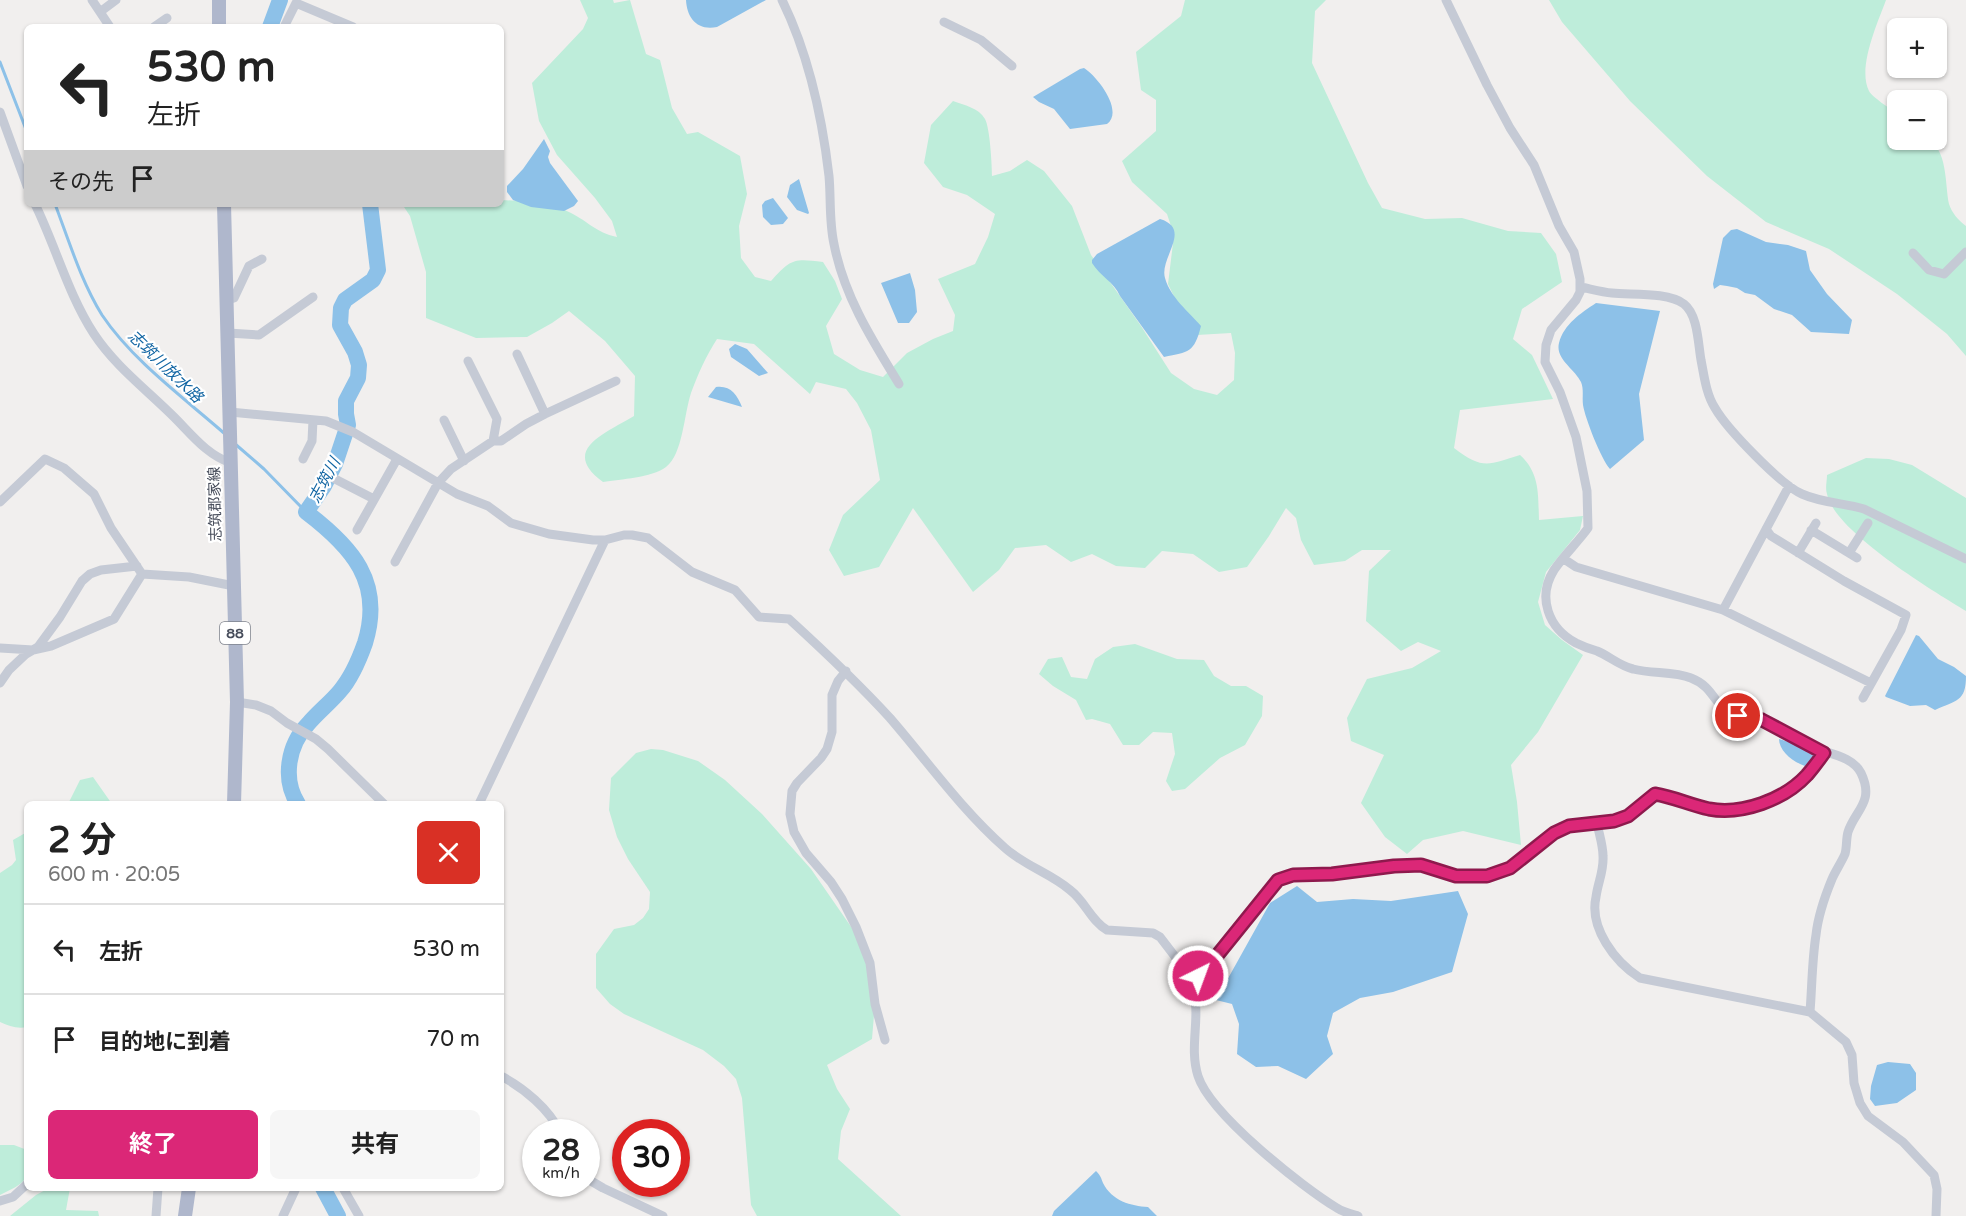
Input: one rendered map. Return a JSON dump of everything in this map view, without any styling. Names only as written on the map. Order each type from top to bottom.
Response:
[{"type":"main road","points":[[219,0],[219,24]]},
{"type":"main road","name":"志筑郡家線","points":[[224,207],[237,702],[234,801]]},
{"type":"main road","points":[[185,1216],[189,1191]]},
{"type":"street","points":[[92,0],[108,24]]},
{"type":"street","points":[[100,12],[116,0]]},
{"type":"street","points":[[782,0],[817,95],[829,178],[834,244],[843,279],[864,326],[899,384]]},
{"type":"street","points":[[1446,0],[1496,102],[1534,165],[1559,226],[1574,252],[1581,287],[1576,300],[1551,330],[1546,345],[1545,362],[1560,392],[1576,437],[1587,491],[1588,528],[1554,570],[1546,594],[1545,607],[1554,623],[1575,643],[1604,654],[1624,666],[1688,676],[1700,681],[1726,711],[1738,716],[1762,720],[1824,753],[1853,763],[1861,772],[1866,789],[1861,810],[1848,831],[1845,853],[1823,903],[1816,934],[1810,1012]]},
{"type":"street","points":[[286,24],[296,3],[331,23]]},
{"type":"street","points":[[158,24],[167,18]]},
{"type":"street","points":[[944,22],[981,40],[1012,66]]},
{"type":"street","points":[[0,112],[24,178]]},
{"type":"street","points":[[36,207],[81,312],[104,347],[124,370],[210,454],[231,463]]},
{"type":"street","points":[[1913,253],[1929,270],[1944,274],[1966,252]]},
{"type":"street","points":[[227,300],[234,298],[249,266],[262,259]]},
{"type":"street","points":[[1581,287],[1612,293],[1675,298],[1685,305],[1693,315],[1704,376],[1714,407],[1777,477],[1802,494],[1821,501],[1847,504],[1864,509],[1966,559]]},
{"type":"street","points":[[228,333],[259,335],[313,297]]},
{"type":"street","points":[[517,354],[545,414]]},
{"type":"street","points":[[468,361],[497,419],[493,441]]},
{"type":"street","points":[[395,562],[438,483],[452,469],[493,441],[501,441],[545,414],[616,381]]},
{"type":"street","points":[[230,416],[326,421],[340,425],[420,470],[457,494],[488,506],[512,523],[549,534],[605,540],[624,535],[648,538],[692,572],[735,590],[759,617],[789,619],[846,670],[950,792],[1005,848],[1023,862],[1073,891],[1101,926],[1107,930],[1153,933],[1160,937],[1193,980]]},
{"type":"street","points":[[303,459],[312,441],[313,420]]},
{"type":"street","points":[[444,420],[464,461]]},
{"type":"street","points":[[0,502],[45,459],[64,468],[94,494],[111,528],[139,570]]},
{"type":"street","points":[[357,530],[397,459]]},
{"type":"street","points":[[335,479],[374,499]]},
{"type":"street","points":[[1723,610],[1788,486]]},
{"type":"street","points":[[1798,553],[1814,526],[1853,556],[1868,523]]},
{"type":"street","points":[[1766,529],[1771,536],[1798,553],[1906,615],[1901,630],[1863,698]]},
{"type":"street","points":[[480,801],[605,540]]},
{"type":"street","points":[[1564,559],[1576,567],[1723,610],[1871,683]]},
{"type":"street","points":[[0,683],[9,670],[38,646],[60,617],[82,581],[101,570],[139,570],[234,586]]},
{"type":"street","points":[[0,648],[33,650],[51,646],[114,619],[139,570]]},
{"type":"street","points":[[846,670],[832,695],[832,732],[827,749],[792,791],[790,814],[794,832],[806,853],[831,882],[856,927],[870,963],[875,1004],[885,1040]]},
{"type":"street","points":[[237,702],[256,705],[271,711],[328,749],[381,801]]},
{"type":"street","points":[[1358,1216],[1339,1210],[1293,1177],[1230,1120],[1207,1093],[1199,1078],[1193,1043],[1197,1008],[1196,997],[1191,986],[1193,980],[1207,968],[1278,880],[1293,875],[1332,874],[1421,865],[1456,876],[1487,876],[1510,868],[1554,833],[1569,826],[1614,821],[1628,816],[1655,794],[1710,809],[1732,810],[1760,804],[1785,792],[1806,776],[1824,753]]},
{"type":"street","points":[[1597,823],[1603,855],[1602,877],[1595,897],[1595,916],[1601,935],[1617,957],[1640,978],[1810,1012],[1846,1042],[1852,1055],[1854,1083],[1860,1103],[1868,1116],[1903,1142],[1934,1176],[1937,1189],[1936,1216]]},
{"type":"street","points":[[504,1078],[532,1097],[552,1119]]},
{"type":"street","points":[[600,1186],[663,1216]]},
{"type":"street","points":[[0,1201],[13,1197],[24,1187]]},
{"type":"street","points":[[156,1216],[158,1191]]},
{"type":"street","points":[[283,1216],[295,1191]]},
{"type":"street","points":[[344,1191],[359,1216]]},
{"type":"green space","points":[[580,0],[613,0],[614,3],[630,0],[646,54],[660,60],[672,108],[687,134],[698,132],[740,156],[747,194],[739,226],[741,258],[755,277],[771,281],[783,268],[793,262],[805,260],[823,262],[835,281],[842,299],[826,326],[834,354],[860,370],[883,377],[907,353],[953,331],[955,315],[938,279],[975,264],[988,237],[995,214],[967,195],[943,187],[924,163],[931,125],[953,101],[975,110],[985,119],[992,176],[1010,171],[1027,160],[1044,171],[1072,206],[1091,255],[1171,373],[1194,389],[1217,395],[1234,380],[1235,353],[1231,333],[1197,335],[1183,315],[1168,284],[1174,235],[1167,214],[1132,182],[1122,161],[1156,131],[1156,100],[1141,90],[1136,52],[1181,16],[1185,0],[1326,0],[1315,11],[1312,63],[1382,208],[1425,219],[1462,218],[1508,231],[1541,233],[1556,254],[1562,282],[1522,309],[1513,339],[1532,355],[1553,399],[1460,410],[1454,448],[1472,460],[1486,464],[1520,455],[1527,462],[1535,477],[1539,520],[1583,516],[1580,530],[1546,572],[1538,602],[1545,625],[1583,655],[1538,732],[1511,765],[1521,845],[1463,831],[1423,840],[1407,854],[1385,837],[1361,803],[1384,755],[1351,741],[1347,718],[1367,679],[1412,668],[1441,651],[1418,642],[1401,651],[1366,621],[1369,571],[1391,550],[1362,550],[1345,561],[1314,565],[1301,540],[1296,518],[1286,508],[1247,567],[1219,572],[1193,554],[1162,551],[1145,568],[1116,566],[1092,554],[1071,562],[1046,545],[1015,548],[999,570],[973,592],[913,508],[879,567],[844,576],[829,550],[843,515],[880,480],[871,430],[857,403],[846,389],[816,382],[810,394],[754,344],[717,339],[702,365],[691,393],[680,443],[672,461],[660,471],[652,474],[603,482],[591,471],[585,461],[586,452],[600,436],[634,416],[635,376],[605,341],[569,311],[527,337],[476,338],[426,318],[426,272],[410,216],[404,207],[504,207],[504,200],[537,203],[563,209],[598,230],[617,237],[612,221],[557,155],[539,121],[532,83],[583,29],[588,18]]},
{"type":"green space","points":[[1549,0],[1886,0],[1870,45],[1865,70],[1866,81],[1871,94],[1887,107],[1887,150],[1938,150],[1942,158],[1949,204],[1966,226],[1966,356],[1947,334],[1897,294],[1829,249],[1766,222],[1707,176],[1630,101],[1562,22]]},
{"type":"green space","points":[[1866,458],[1889,459],[1912,465],[1966,498],[1966,611],[1909,575],[1865,542],[1834,509],[1826,492],[1827,475]]},
{"type":"green space","points":[[1135,644],[1177,659],[1204,660],[1214,676],[1231,686],[1246,686],[1263,696],[1262,716],[1245,745],[1220,758],[1185,789],[1172,791],[1166,781],[1175,754],[1172,733],[1153,732],[1139,745],[1123,745],[1110,724],[1092,719],[1086,720],[1076,700],[1039,674],[1048,659],[1062,657],[1071,677],[1087,679],[1095,659],[1113,647]]},
{"type":"green space","points":[[651,749],[663,750],[698,761],[725,780],[762,814],[811,869],[863,944],[875,1003],[872,1039],[827,1065],[837,1089],[850,1109],[841,1131],[838,1159],[901,1216],[757,1216],[751,1205],[742,1098],[736,1079],[724,1066],[703,1050],[624,1014],[610,1004],[596,988],[596,954],[614,929],[634,925],[649,909],[650,892],[628,859],[617,837],[609,810],[611,778],[636,753]]},
{"type":"green space","points":[[93,777],[110,801],[70,801],[80,780]]},
{"type":"green space","points":[[24,834],[24,1027],[20,1028],[0,1022],[0,873],[16,860],[13,840]]},
{"type":"green space","points":[[0,1145],[14,1145],[24,1149],[24,1179],[16,1187],[0,1195]]},
{"type":"green space","points":[[43,1191],[69,1191],[66,1210],[98,1211],[99,1216],[10,1216]]},
{"type":"water","points":[[686,0],[766,0],[717,27],[710,28],[694,22],[688,12]]},
{"type":"water","points":[[1084,68],[1102,86],[1113,111],[1107,124],[1070,129],[1054,109],[1033,97]]},
{"type":"water","points":[[544,139],[550,151],[548,157],[550,163],[578,201],[564,211],[531,207],[513,200],[507,192],[507,186],[523,169]]},
{"type":"water","points":[[799,179],[808,214],[797,210],[787,197],[790,185]]},
{"type":"water","points":[[773,198],[788,218],[783,224],[771,225],[763,217],[762,205]]},
{"type":"water","points":[[1160,219],[1174,230],[1175,237],[1164,270],[1167,285],[1175,298],[1201,326],[1196,342],[1189,350],[1164,357],[1114,287],[1092,263],[1097,254]]},
{"type":"water","points":[[1737,229],[1766,242],[1788,245],[1806,251],[1810,270],[1827,294],[1852,320],[1849,334],[1811,332],[1792,315],[1774,309],[1755,295],[1727,286],[1720,285],[1714,289],[1713,284],[1723,238],[1731,230]]},
{"type":"water","points":[[910,273],[915,290],[917,312],[909,323],[898,323],[881,283]]},
{"type":"water","points":[[1596,303],[1660,311],[1639,394],[1644,440],[1610,469],[1598,448],[1587,419],[1581,382],[1563,359],[1559,349],[1561,336],[1569,325]]},
{"type":"water","points":[[735,344],[747,349],[768,373],[759,376],[731,357],[729,349]]},
{"type":"water","points":[[716,387],[725,387],[732,391],[742,407],[708,397]]},
{"type":"water","points":[[1916,635],[1938,659],[1966,676],[1962,696],[1935,710],[1926,705],[1910,706],[1885,696]]},
{"type":"water","points":[[1779,739],[1816,750],[1819,756],[1805,766],[1800,764],[1784,752]]},
{"type":"water","points":[[1297,886],[1317,902],[1353,899],[1391,901],[1458,891],[1468,914],[1452,972],[1393,992],[1360,998],[1333,1013],[1327,1036],[1333,1054],[1306,1079],[1278,1066],[1256,1067],[1237,1054],[1239,1024],[1232,1004],[1216,1000],[1270,903]]},
{"type":"water","points":[[1888,1062],[1910,1064],[1916,1073],[1916,1090],[1897,1103],[1875,1106],[1870,1099],[1877,1065]]},
{"type":"water","points":[[1096,1171],[1111,1194],[1129,1204],[1148,1207],[1157,1216],[1052,1216],[1054,1211]]},
{"type":"waterway","name":"志筑川","points":[[271,24],[280,0]]},
{"type":"waterway","name":"志筑川放水路","points":[[0,62],[24,124]]},
{"type":"waterway","name":"志筑川放水路","points":[[56,207],[88,289],[114,332],[159,378],[225,434]]},
{"type":"waterway","name":"志筑川放水路","points":[[296,801],[290,784],[289,773],[289,762],[296,742],[301,732],[348,680],[363,649],[370,621],[367,584],[360,568],[337,539],[306,512],[324,486],[335,464],[348,425],[346,401],[358,378],[359,365],[355,352],[340,325],[341,308],[345,300],[373,280],[378,270],[370,207]]},
{"type":"waterway","name":"志筑川放水路","points":[[234,443],[264,469],[306,512]]},
{"type":"waterway","name":"志筑川","points":[[325,1191],[338,1216]]},
{"type":"route","points":[[1198,976],[1278,880],[1293,875],[1332,874],[1421,865],[1456,876],[1487,876],[1510,868],[1554,833],[1569,826],[1614,821],[1628,816],[1655,794],[1710,809],[1732,810],[1760,804],[1785,792],[1806,776],[1824,753],[1762,720],[1738,716]]}]
